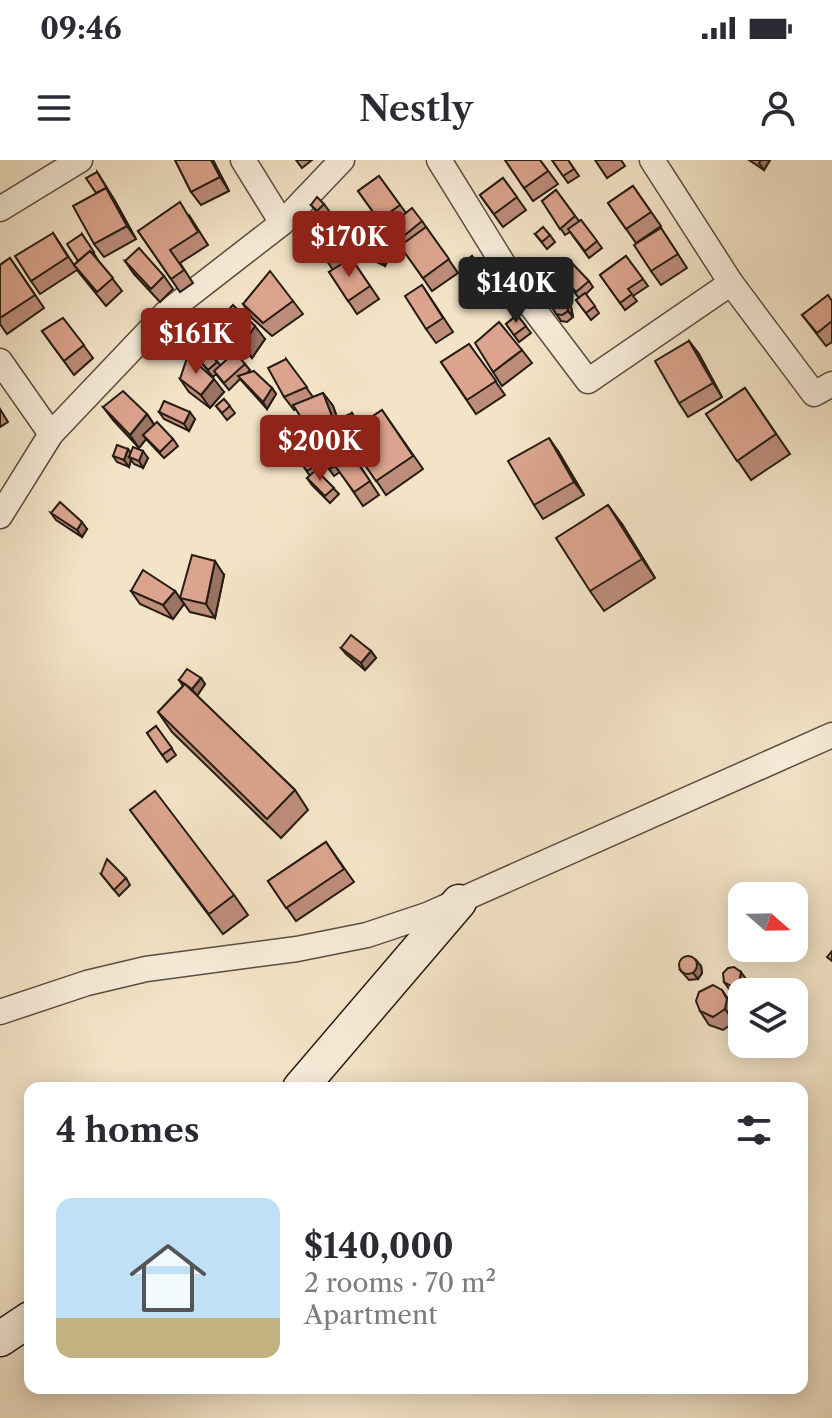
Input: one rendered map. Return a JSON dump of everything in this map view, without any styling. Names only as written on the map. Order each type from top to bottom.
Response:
[{"type":"street","points":[[0,209],[80,160]]},
{"type":"street","points":[[243,160],[282,223]]},
{"type":"street","points":[[0,516],[51,434],[166,313],[282,223],[342,160]]},
{"type":"street","points":[[439,160],[520,291],[588,381],[731,283]]},
{"type":"street","points":[[652,160],[731,283],[814,394],[832,384]]},
{"type":"street","points":[[0,361],[51,434]]},
{"type":"street","points":[[0,1012],[87,983],[146,969],[297,949],[367,935],[459,902],[832,735]]},
{"type":"street","points":[[305,1082],[459,902]]},
{"type":"street","points":[[0,1339],[24,1323]]},
{"type":"building","points":[[175,160],[211,160],[220,177],[191,192]]},
{"type":"building","points":[[505,160],[540,160],[548,171],[524,188]]},
{"type":"building","points":[[552,160],[568,160],[574,169],[563,176]]},
{"type":"building","points":[[97,172],[109,192],[106,188],[96,193],[86,178]]},
{"type":"building","points":[[379,176],[400,205],[379,220],[358,191]]},
{"type":"building","points":[[503,178],[517,197],[494,214],[480,195]]},
{"type":"building","points":[[633,186],[651,212],[626,229],[608,203]]},
{"type":"building","points":[[106,188],[127,226],[94,244],[73,206]]},
{"type":"building","points":[[556,190],[575,216],[560,229],[542,201]]},
{"type":"building","points":[[317,197],[324,204],[317,211],[311,205]]},
{"type":"building","points":[[180,202],[198,232],[170,250],[184,270],[171,279],[138,231]]},
{"type":"building","points":[[412,208],[422,221],[394,244],[384,231]]},
{"type":"building","points":[[581,220],[597,241],[585,251],[568,229]]},
{"type":"building","points":[[327,223],[345,250],[328,262],[310,235]]},
{"type":"building","points":[[426,227],[449,259],[423,278],[400,246]]},
{"type":"building","points":[[543,227],[550,235],[542,242],[535,234]]},
{"type":"building","points":[[661,228],[678,254],[651,271],[634,245]]},
{"type":"building","points":[[53,233],[68,257],[31,281],[15,256]]},
{"type":"building","points":[[82,234],[94,252],[90,251],[78,261],[67,244]]},
{"type":"building","points":[[373,240],[386,246],[380,259],[367,253]]},
{"type":"building","points":[[139,248],[164,276],[151,289],[125,261]]},
{"type":"building","points":[[90,251],[113,278],[97,292],[74,265]]},
{"type":"building","points":[[472,256],[482,271],[474,276],[465,262]]},
{"type":"building","points":[[626,256],[643,279],[628,289],[632,294],[620,303],[600,275]]},
{"type":"building","points":[[10,258],[35,295],[0,318],[0,265]]},
{"type":"building","points":[[351,258],[370,286],[348,301],[329,272]]},
{"type":"building","points":[[569,260],[589,281],[576,292],[557,271]]},
{"type":"building","points":[[270,271],[293,301],[263,323],[243,304]]},
{"type":"building","points":[[422,285],[443,318],[426,329],[405,296]]},
{"type":"building","points":[[585,293],[595,306],[586,313],[576,300]]},
{"type":"building","points":[[828,295],[832,301],[832,321],[817,333],[802,315]]},
{"type":"building","points":[[558,299],[566,301],[568,311],[562,315],[556,314],[552,307]]},
{"type":"building","points":[[233,305],[255,326],[243,345],[217,322]]},
{"type":"building","points":[[517,315],[526,326],[514,335],[506,324]]},
{"type":"building","points":[[63,318],[84,345],[64,361],[42,331]]},
{"type":"building","points":[[499,322],[522,350],[493,372],[475,343]]},
{"type":"building","points":[[689,341],[713,383],[679,403],[655,361]]},
{"type":"building","points":[[469,344],[496,381],[467,400],[441,362]]},
{"type":"building","points":[[235,352],[245,364],[224,383],[214,371]]},
{"type":"building","points":[[210,353],[217,362],[208,370],[201,362]]},
{"type":"building","points":[[188,355],[214,379],[201,395],[180,379]]},
{"type":"building","points":[[286,359],[307,387],[284,397],[268,368]]},
{"type":"building","points":[[254,371],[272,388],[263,402],[238,376]]},
{"type":"building","points":[[745,388],[776,434],[737,461],[706,414]]},
{"type":"building","points":[[123,391],[147,414],[130,435],[103,407]]},
{"type":"building","points":[[323,393],[335,424],[313,436],[293,405]]},
{"type":"building","points":[[224,399],[230,406],[222,413],[216,406]]},
{"type":"building","points":[[164,401],[190,412],[184,424],[159,412]]},
{"type":"building","points":[[382,410],[413,456],[376,481],[358,455],[367,449],[354,429]]},
{"type":"building","points":[[352,413],[357,423],[346,429],[341,418]]},
{"type":"building","points":[[157,422],[173,439],[160,452],[143,435]]},
{"type":"building","points":[[354,438],[361,452],[353,456],[350,452],[329,469],[322,455]]},
{"type":"building","points":[[549,438],[574,482],[534,505],[508,461]]},
{"type":"building","points":[[117,445],[128,449],[124,460],[113,456]]},
{"type":"building","points":[[306,445],[319,463],[307,471],[294,452]]},
{"type":"building","points":[[133,447],[143,451],[139,461],[129,457]]},
{"type":"building","points":[[350,452],[370,481],[354,492],[333,463]]},
{"type":"building","points":[[316,470],[334,488],[325,496],[307,478]]},
{"type":"building","points":[[60,502],[82,522],[77,530],[51,513]]},
{"type":"building","points":[[608,505],[642,559],[590,591],[556,538]]},
{"type":"building","points":[[192,555],[215,561],[206,604],[180,598]]},
{"type":"building","points":[[143,570],[175,591],[163,605],[131,591]]},
{"type":"building","points":[[351,635],[371,651],[361,663],[341,648]]},
{"type":"building","points":[[187,669],[201,678],[192,689],[179,680]]},
{"type":"building","points":[[185,684],[295,790],[267,819],[158,712]]},
{"type":"building","points":[[156,726],[172,748],[162,755],[147,733]]},
{"type":"building","points":[[155,791],[234,895],[209,914],[130,810]]},
{"type":"building","points":[[326,842],[344,869],[286,908],[268,881]]},
{"type":"building","points":[[107,859],[126,878],[114,890],[101,874]]},
{"type":"building","points":[[688,956],[697,965],[688,974],[679,965]]},
{"type":"building","points":[[734,967],[741,972],[740,978],[728,978],[728,984],[724,982],[723,973]]},
{"type":"building","points":[[713,985],[722,990],[727,999],[725,1009],[713,1017],[700,1011],[696,1001],[699,992]]}]
